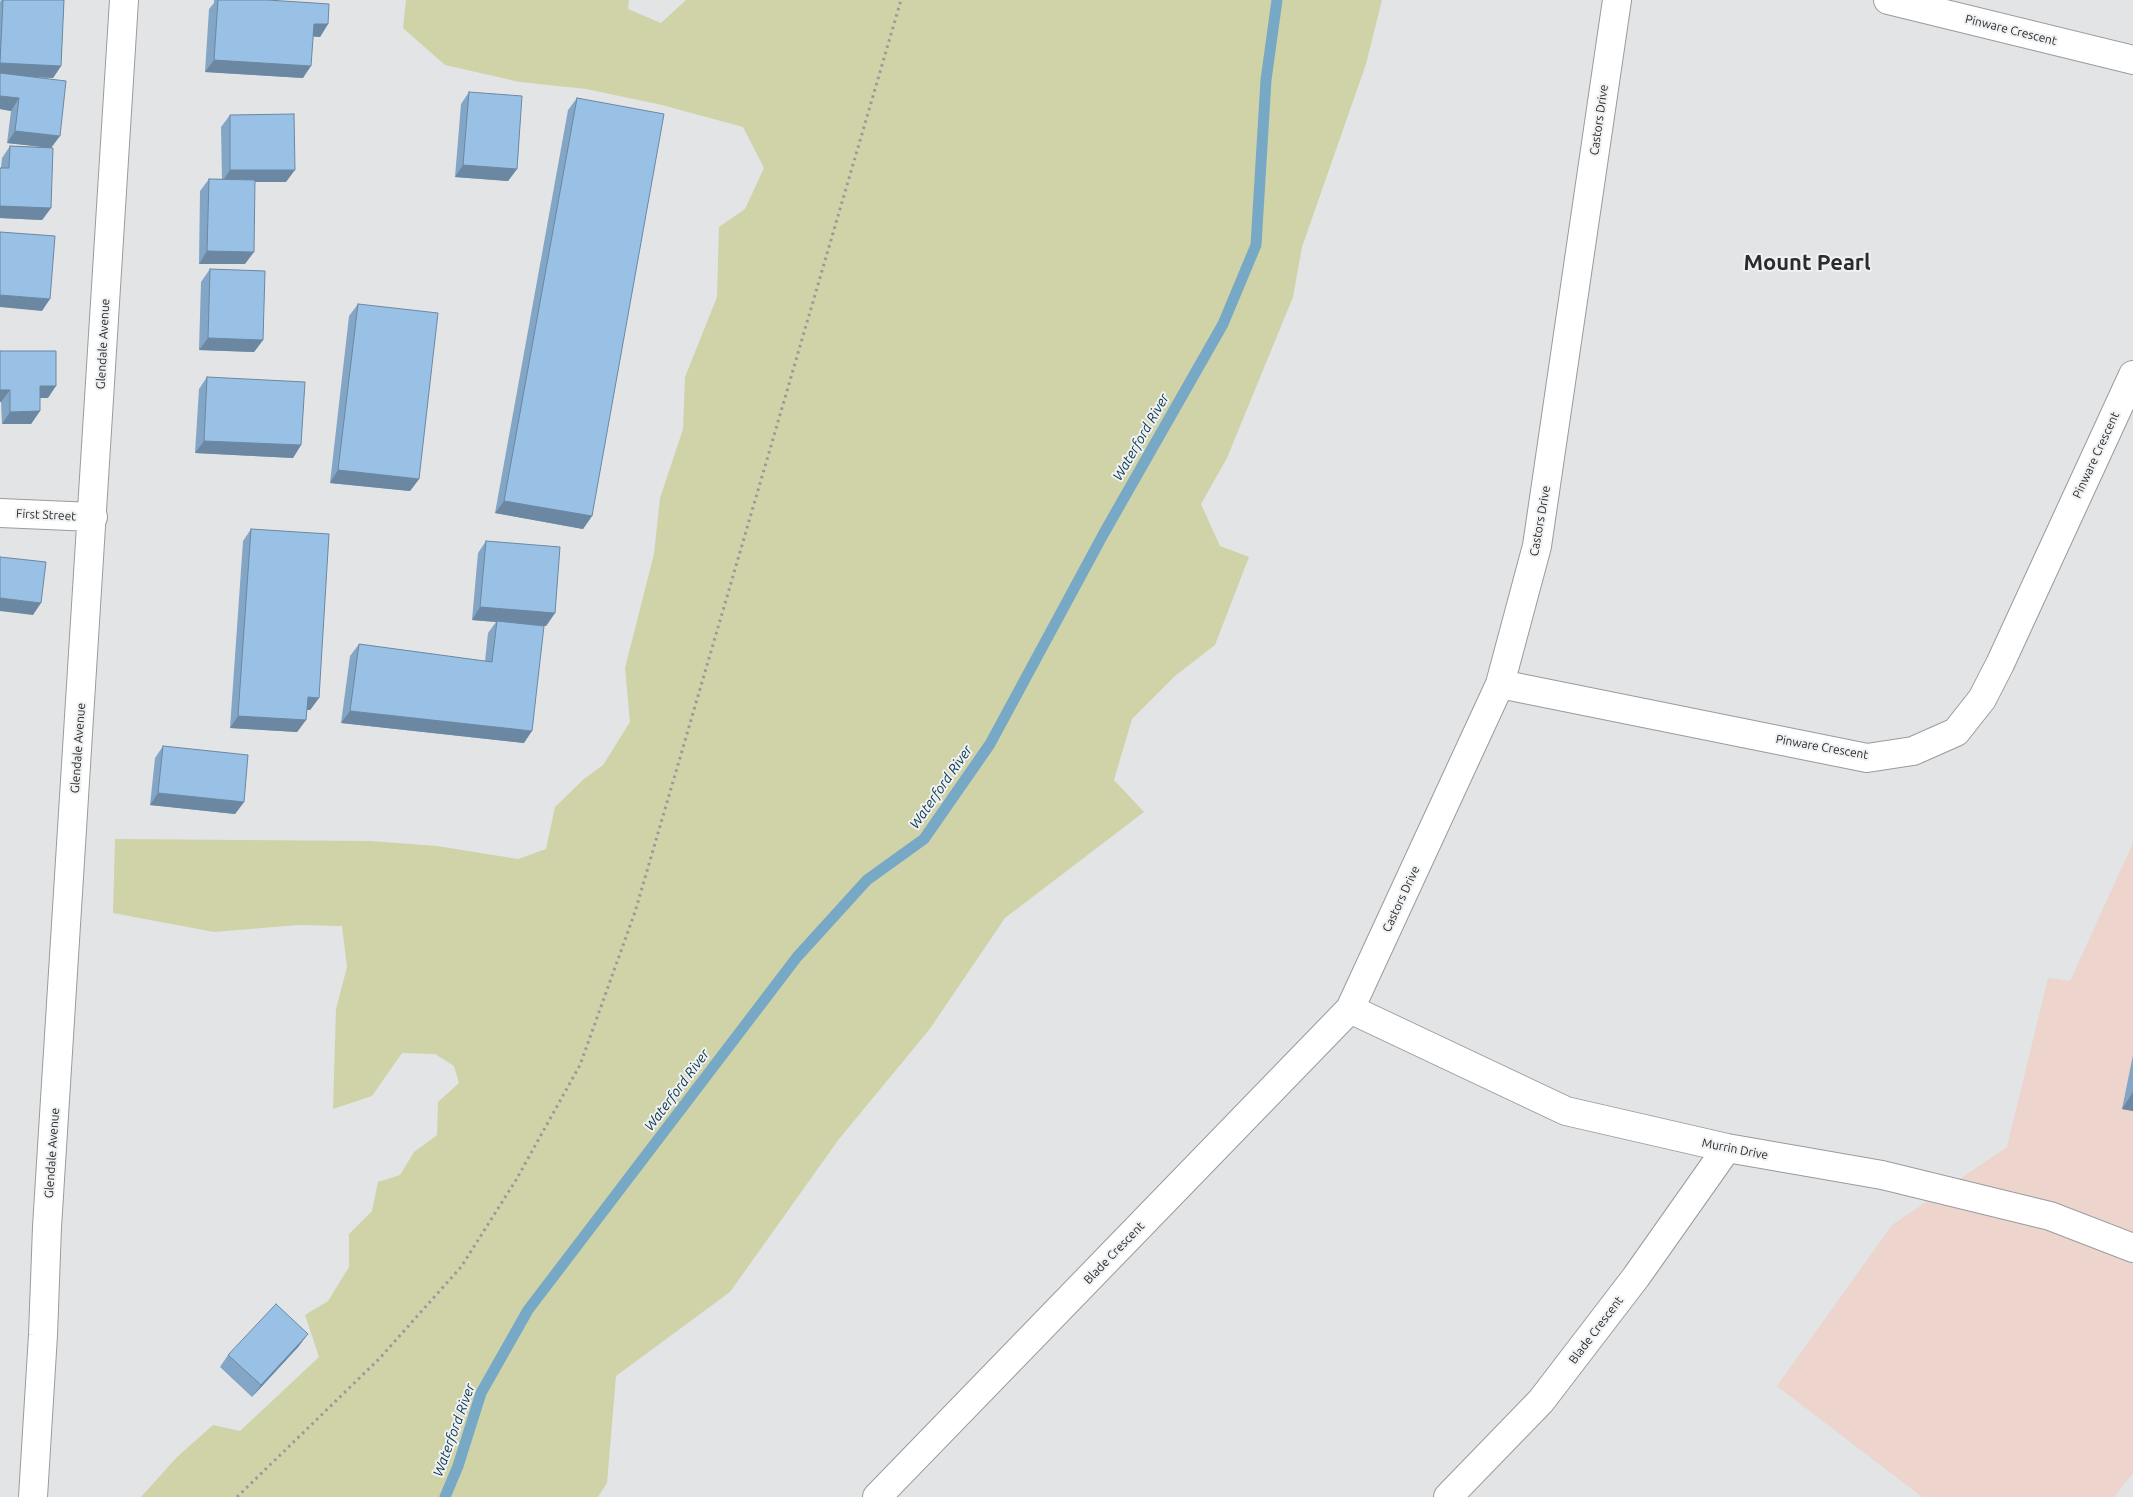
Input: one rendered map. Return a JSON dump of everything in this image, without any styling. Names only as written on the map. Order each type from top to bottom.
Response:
[{"type":"street","name":"Glendale Avenue","points":[[33,1497],[43,1335],[47,1227],[124,0]]},
{"type":"street","name":"Castors Drive","points":[[1350,1009],[1500,684],[1537,546],[1617,0]]},
{"type":"street","name":"Pinware Crescent","points":[[1888,0],[2133,60]]},
{"type":"street","name":"Pinware Crescent","points":[[1500,684],[1867,758],[1913,751],[1956,732],[1982,699],[2000,664],[2133,375]]},
{"type":"street","name":"First Street","points":[[0,513],[93,517]]},
{"type":"street","name":"Murrin Drive","points":[[1350,1009],[1566,1111],[1727,1148],[1882,1175],[2032,1211],[2133,1248]]},
{"type":"street","name":"Blade Crescent","points":[[877,1497],[1350,1009]]},
{"type":"street","name":"Blade Crescent","points":[[1448,1497],[1541,1401],[1636,1277],[1727,1148]]},
{"type":"path","points":[[237,1497],[379,1359],[461,1267],[516,1180],[580,1065],[635,912],[901,0]]},
{"type":"shaded area","points":[[2133,843],[2133,1473],[2114,1497],[1922,1497],[1777,1386],[1892,1225],[2007,1147],[2048,978],[2070,981]]},
{"type":"green space","points":[[406,0],[629,0],[628,9],[661,23],[686,0],[1382,0],[1366,64],[1302,247],[1293,297],[1227,458],[1201,504],[1220,546],[1249,557],[1215,645],[1175,676],[1132,719],[1114,780],[1144,812],[1005,918],[929,1030],[839,1139],[730,1292],[616,1376],[607,1483],[598,1497],[141,1497],[177,1457],[213,1425],[240,1431],[319,1357],[305,1315],[328,1301],[349,1267],[349,1234],[372,1211],[378,1182],[400,1175],[414,1152],[437,1135],[438,1102],[459,1083],[454,1066],[435,1054],[402,1053],[372,1096],[333,1109],[336,1009],[347,967],[342,926],[298,925],[214,932],[113,913],[115,839],[370,841],[437,846],[518,859],[546,849],[555,807],[584,779],[603,765],[630,722],[625,668],[654,554],[660,498],[683,429],[685,377],[717,297],[719,227],[745,209],[764,168],[743,127],[662,105],[586,89],[520,82],[445,65],[403,28]]},
{"type":"building","points":[[3,0],[64,0],[61,66],[0,63]]},
{"type":"building","points":[[218,0],[268,0],[329,4],[328,24],[314,24],[311,66],[214,60]]},
{"type":"building","points":[[0,73],[66,81],[60,136],[15,131],[19,98],[0,96]]},
{"type":"building","points":[[469,92],[522,96],[517,169],[463,165]]},
{"type":"building","points":[[577,98],[664,114],[592,516],[504,501]]},
{"type":"building","points":[[294,114],[295,170],[230,170],[230,115]]},
{"type":"building","points":[[10,146],[53,148],[51,208],[0,206],[0,168],[9,168]]},
{"type":"building","points":[[209,179],[255,180],[254,252],[207,251]]},
{"type":"building","points":[[0,232],[55,236],[50,299],[0,295]]},
{"type":"building","points":[[210,269],[265,271],[263,340],[208,338]]},
{"type":"building","points":[[358,304],[438,313],[419,479],[338,470]]},
{"type":"building","points":[[0,351],[56,351],[56,386],[40,386],[40,411],[10,412],[10,390],[0,390]]},
{"type":"building","points":[[207,377],[305,382],[301,445],[204,441]]},
{"type":"building","points":[[251,529],[329,534],[319,698],[308,697],[306,720],[238,716]]},
{"type":"building","points":[[486,541],[560,547],[555,613],[480,607]]},
{"type":"building","points":[[0,557],[46,562],[41,603],[0,598]]},
{"type":"building","points":[[497,621],[544,626],[532,731],[350,711],[359,644],[492,662]]},
{"type":"building","points":[[163,746],[248,755],[244,802],[158,793]]},
{"type":"building","points":[[276,1304],[308,1334],[261,1385],[228,1355]]},
{"type":"waterway","name":"Waterford River","points":[[445,1497],[458,1466],[481,1393],[528,1310],[797,957],[867,880],[924,839],[990,744],[1104,533],[1223,324],[1256,245],[1266,80],[1277,0]]},
{"type":"district","name":"Mount Pearl","points":[[1807,263]]}]
